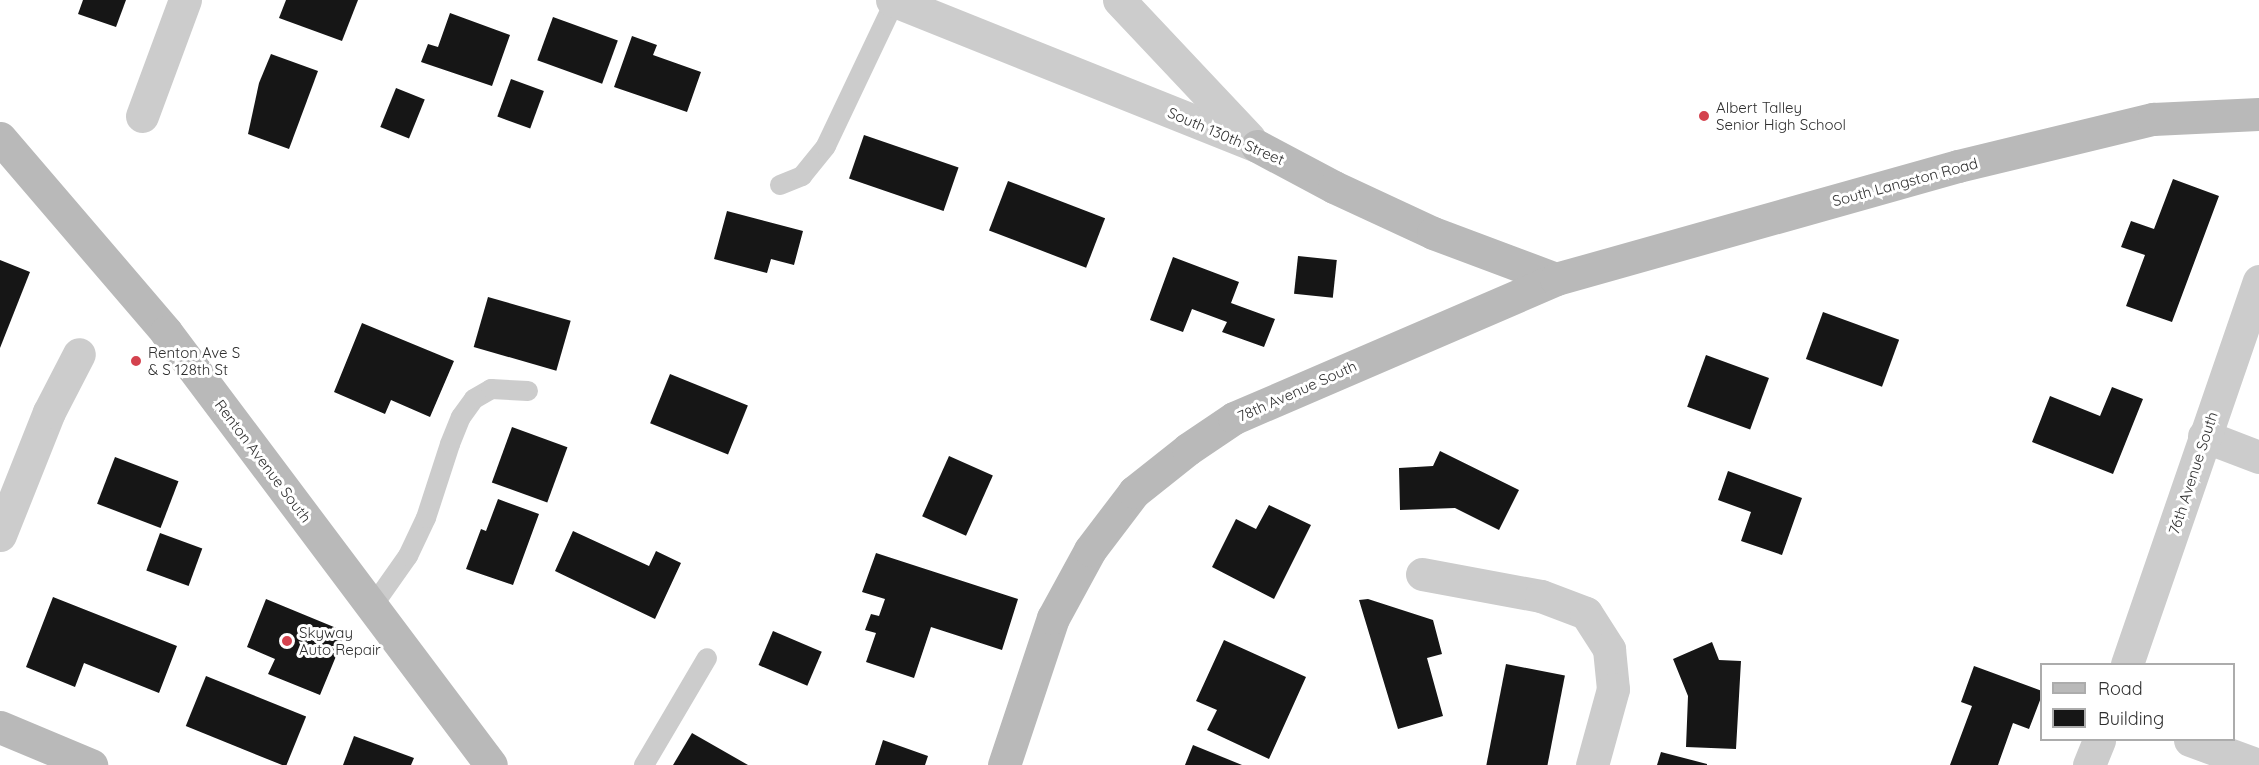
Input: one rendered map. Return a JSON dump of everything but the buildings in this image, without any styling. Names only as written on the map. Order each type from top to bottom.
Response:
[{"type":"street","points":[[142,116],[185,0]]},
{"type":"street","points":[[1119,0],[1257,146]]},
{"type":"street","name":"South 130th Street","points":[[894,1],[1257,146],[1334,187],[1434,233],[1556,279]]},
{"type":"street","name":"South Langston Road","points":[[1556,279],[1958,166],[2153,119],[2259,114]]},
{"type":"street","name":"Renton Avenue South","points":[[0,138],[166,332],[491,765]]},
{"type":"street","name":"78th Avenue South","points":[[1004,765],[1053,618],[1090,550],[1134,492],[1188,448],[1234,418],[1556,279]]},
{"type":"street","name":"76th Avenue South","points":[[2127,663],[2259,281]]},
{"type":"street","points":[[0,535],[49,412],[78,354]]},
{"type":"street","points":[[2204,436],[2259,457]]},
{"type":"street","points":[[1422,574],[1541,596],[1586,614],[1609,649],[1613,689],[1592,765]]},
{"type":"street","points":[[0,727],[91,765]]},
{"type":"street","points":[[2089,765],[2099,741]]},
{"type":"street","points":[[2193,741],[2258,765]]},
{"type":"lane","points":[[780,185],[802,176],[826,146],[894,1]]},
{"type":"lane","points":[[372,607],[408,556],[426,518],[461,417],[474,399],[491,389],[528,392]]},
{"type":"lane","points":[[644,765],[707,658]]},
{"type":"place","name":"Albert Talley Senior High School","points":[[1704,116]]},
{"type":"place","name":"Renton Ave S & S 128th St","points":[[136,361]]},
{"type":"place","name":"Skyway Auto Repair","points":[[287,641]]}]
